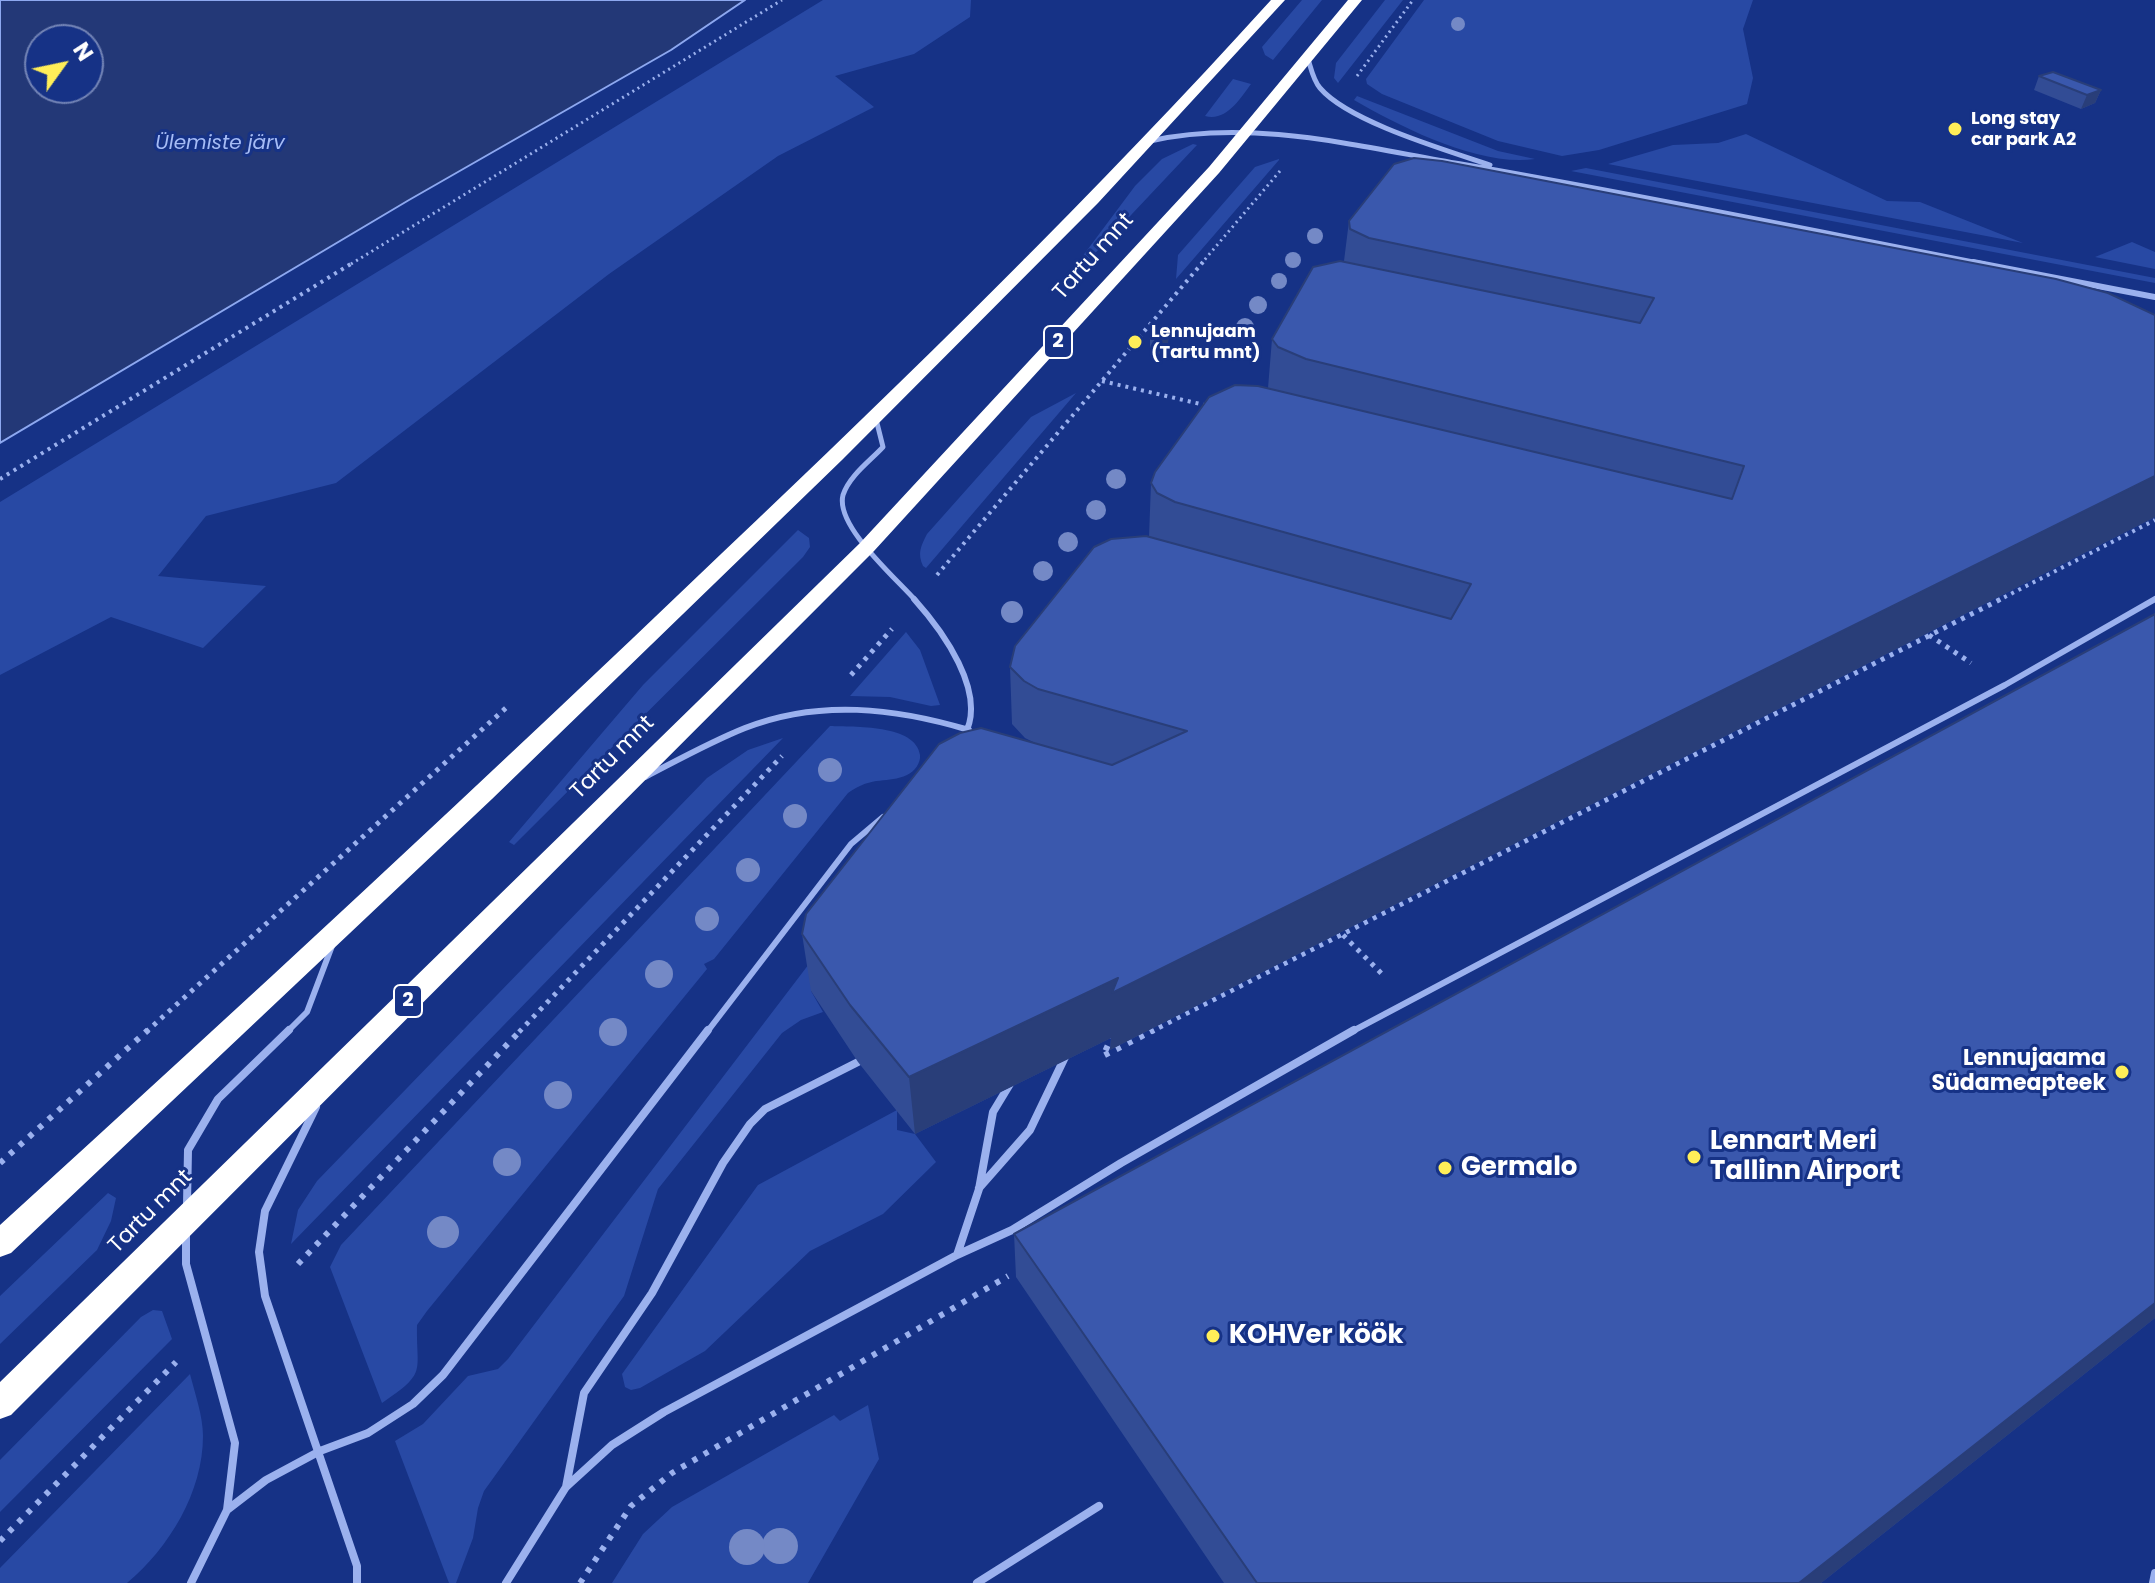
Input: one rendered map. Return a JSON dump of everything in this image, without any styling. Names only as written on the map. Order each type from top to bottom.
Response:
[{"type":"highway","name":"Tartu mnt","points":[[0,1244],[336,935],[876,416],[1150,141],[1278,0]]},
{"type":"highway","name":"Tartu mnt","points":[[0,1404],[332,1073],[631,784],[867,547],[1246,133],[1355,0]]},
{"type":"street","points":[[1308,59],[1320,88],[1338,102],[1435,146],[1513,173]]},
{"type":"street","points":[[1150,141],[1186,133],[1246,133],[1309,138],[1513,173],[2155,297]]},
{"type":"lane","points":[[1931,263],[1933,255]]},
{"type":"lane","points":[[876,416],[883,447],[844,490],[842,508],[867,547],[941,629],[968,687],[969,730],[961,741]]},
{"type":"lane","points":[[506,1583],[566,1487],[612,1445],[664,1412],[957,1255],[1012,1230],[1121,1163],[1408,999],[2005,685],[2155,599]]},
{"type":"lane","points":[[631,784],[731,735],[779,717],[807,712],[848,708],[893,711],[969,730],[980,736]]},
{"type":"lane","points":[[227,1510],[266,1480],[320,1451],[368,1433],[413,1404],[443,1375],[851,844],[887,814]]},
{"type":"lane","points":[[191,1583],[227,1510],[235,1443],[186,1264],[188,1150],[218,1099],[307,1012],[336,935]]},
{"type":"lane","points":[[979,1189],[1030,1130],[1062,1069],[1070,1042]]},
{"type":"lane","points":[[566,1487],[584,1393],[652,1293],[723,1163],[750,1124],[765,1109],[858,1062]]},
{"type":"lane","points":[[332,1073],[265,1211],[259,1252],[265,1296],[357,1566],[357,1583]]},
{"type":"lane","points":[[957,1255],[979,1189],[993,1112],[1014,1077]]},
{"type":"lane","points":[[977,1583],[1099,1506]]},
{"type":"lane","points":[[2153,1583],[2155,1573]]},
{"type":"path","points":[[0,479],[782,0]]},
{"type":"path","points":[[1357,75],[1413,0]]},
{"type":"path","points":[[931,583],[1283,169]]},
{"type":"path","points":[[1102,381],[1216,408]]},
{"type":"path","points":[[1115,1030],[1103,1056],[2155,520]]},
{"type":"path","points":[[844,682],[898,623]]},
{"type":"path","points":[[1929,635],[2005,685]]},
{"type":"path","points":[[0,1163],[511,703]]},
{"type":"path","points":[[296,1266],[785,753]]},
{"type":"path","points":[[1342,934],[1373,965]]},
{"type":"path","points":[[580,1583],[631,1506],[672,1473],[1011,1274]]},
{"type":"path","points":[[0,1541],[183,1355]]},
{"type":"shaded area","points":[[823,0],[971,0],[970,17],[914,54],[835,76],[874,107],[778,156],[609,274],[336,483],[206,516],[158,576],[266,586],[203,648],[111,617],[0,675],[0,502]]},
{"type":"shaded area","points":[[1302,0],[1322,0],[1273,60],[1265,55],[1262,47]]},
{"type":"shaded area","points":[[1385,0],[1403,0],[1338,83],[1334,78],[1336,63]]},
{"type":"shaded area","points":[[1424,0],[1753,0],[1743,29],[1753,78],[1747,104],[1599,150],[1562,156],[1498,141],[1382,94],[1367,84],[1366,79]]},
{"type":"shaded area","points":[[1233,79],[1251,84],[1226,112],[1220,116],[1205,116]]},
{"type":"shaded area","points":[[1357,96],[1498,151],[1535,159],[1490,157],[1441,143],[1373,111],[1354,100]]},
{"type":"shaded area","points":[[1746,134],[1887,201],[1920,202],[2023,243],[1608,164],[1673,145],[1718,143]]},
{"type":"shaded area","points":[[1193,144],[1197,145],[1083,266],[1076,265],[1135,186],[1162,159]]},
{"type":"shaded area","points":[[1279,159],[1176,279],[1178,255],[1255,167]]},
{"type":"shaded area","points":[[1586,168],[2155,278],[2155,283],[1571,171]]},
{"type":"shaded area","points":[[2132,242],[2155,252],[2155,269],[2095,257]]},
{"type":"shaded area","points":[[1076,393],[926,568],[923,566],[920,550],[927,534],[1031,417]]},
{"type":"shaded area","points":[[798,530],[809,538],[810,547],[803,557],[514,845],[509,842],[643,685]]},
{"type":"shaded area","points":[[906,632],[920,650],[940,705],[931,706],[890,697],[850,696]]},
{"type":"shaded area","points":[[830,726],[868,727],[896,732],[916,745],[920,755],[918,764],[907,775],[865,784],[848,793],[714,959],[704,964],[707,969],[427,1311],[417,1325],[418,1363],[413,1377],[382,1403],[330,1267],[341,1245]]},
{"type":"shaded area","points":[[783,738],[291,1244],[298,1210],[317,1181],[707,778],[748,750]]},
{"type":"shaded area","points":[[956,771],[811,991],[823,1012],[801,1020],[782,1033],[658,1189],[624,1296],[484,1491],[473,1538],[456,1583],[449,1583],[395,1441],[423,1424],[468,1376],[498,1369],[508,1359]]},
{"type":"shaded area","points":[[897,1110],[897,1130],[915,1134],[936,1162],[883,1214],[810,1251],[705,1351],[640,1388],[631,1390],[625,1387],[622,1374],[758,1185]]},
{"type":"shaded area","points":[[108,1193],[116,1198],[111,1221],[97,1250],[0,1344],[0,1296]]},
{"type":"shaded area","points":[[153,1310],[162,1311],[172,1339],[0,1512],[0,1460],[141,1317]]},
{"type":"shaded area","points":[[190,1374],[203,1428],[201,1457],[190,1498],[170,1536],[157,1553],[127,1583],[0,1583],[0,1568]]},
{"type":"shaded area","points":[[868,1405],[879,1459],[808,1583],[612,1583],[643,1534],[672,1507],[834,1415],[840,1421]]},
{"type":"water","name":"Ülemiste järv","points":[[0,0],[745,0],[671,50],[409,200],[0,443]]},
{"type":"building","points":[[2053,72],[2101,90],[2087,95],[2039,76]]},
{"type":"building","points":[[1414,158],[2056,279],[2108,293],[2155,315],[2155,476],[1112,993],[1118,978],[909,1077],[850,1005],[802,934],[806,914],[939,744],[960,733],[981,728],[1112,765],[1187,731],[1038,689],[1010,667],[1015,646],[1094,547],[1111,539],[1146,536],[1451,619],[1471,584],[1175,502],[1157,493],[1151,483],[1155,472],[1209,397],[1235,385],[1258,386],[1732,499],[1744,466],[1306,359],[1278,347],[1272,339],[1313,267],[1340,261],[1640,323],[1654,298],[1369,238],[1350,229],[1349,221],[1394,164]]},
{"type":"building","points":[[1161,326],[1169,328],[1159,340],[1150,338]]},
{"type":"building","name":"Lennart Meri Tallinn Airport","points":[[2155,614],[2155,1303],[1799,1583],[1257,1583],[1014,1234]]},
{"type":"place","name":"Long stay car park A2","points":[[1955,129]]},
{"type":"place","name":"Lennujaam (Tartu mnt)","points":[[1135,342]]},
{"type":"place","name":"Lennujaama Südameapteek","points":[[2122,1072]]},
{"type":"place","name":"Lennart Meri Tallinn Airport","points":[[1694,1157]]},
{"type":"place","name":"Germalo","points":[[1445,1168]]},
{"type":"place","name":"KOHVer köök","points":[[1213,1336]]}]
